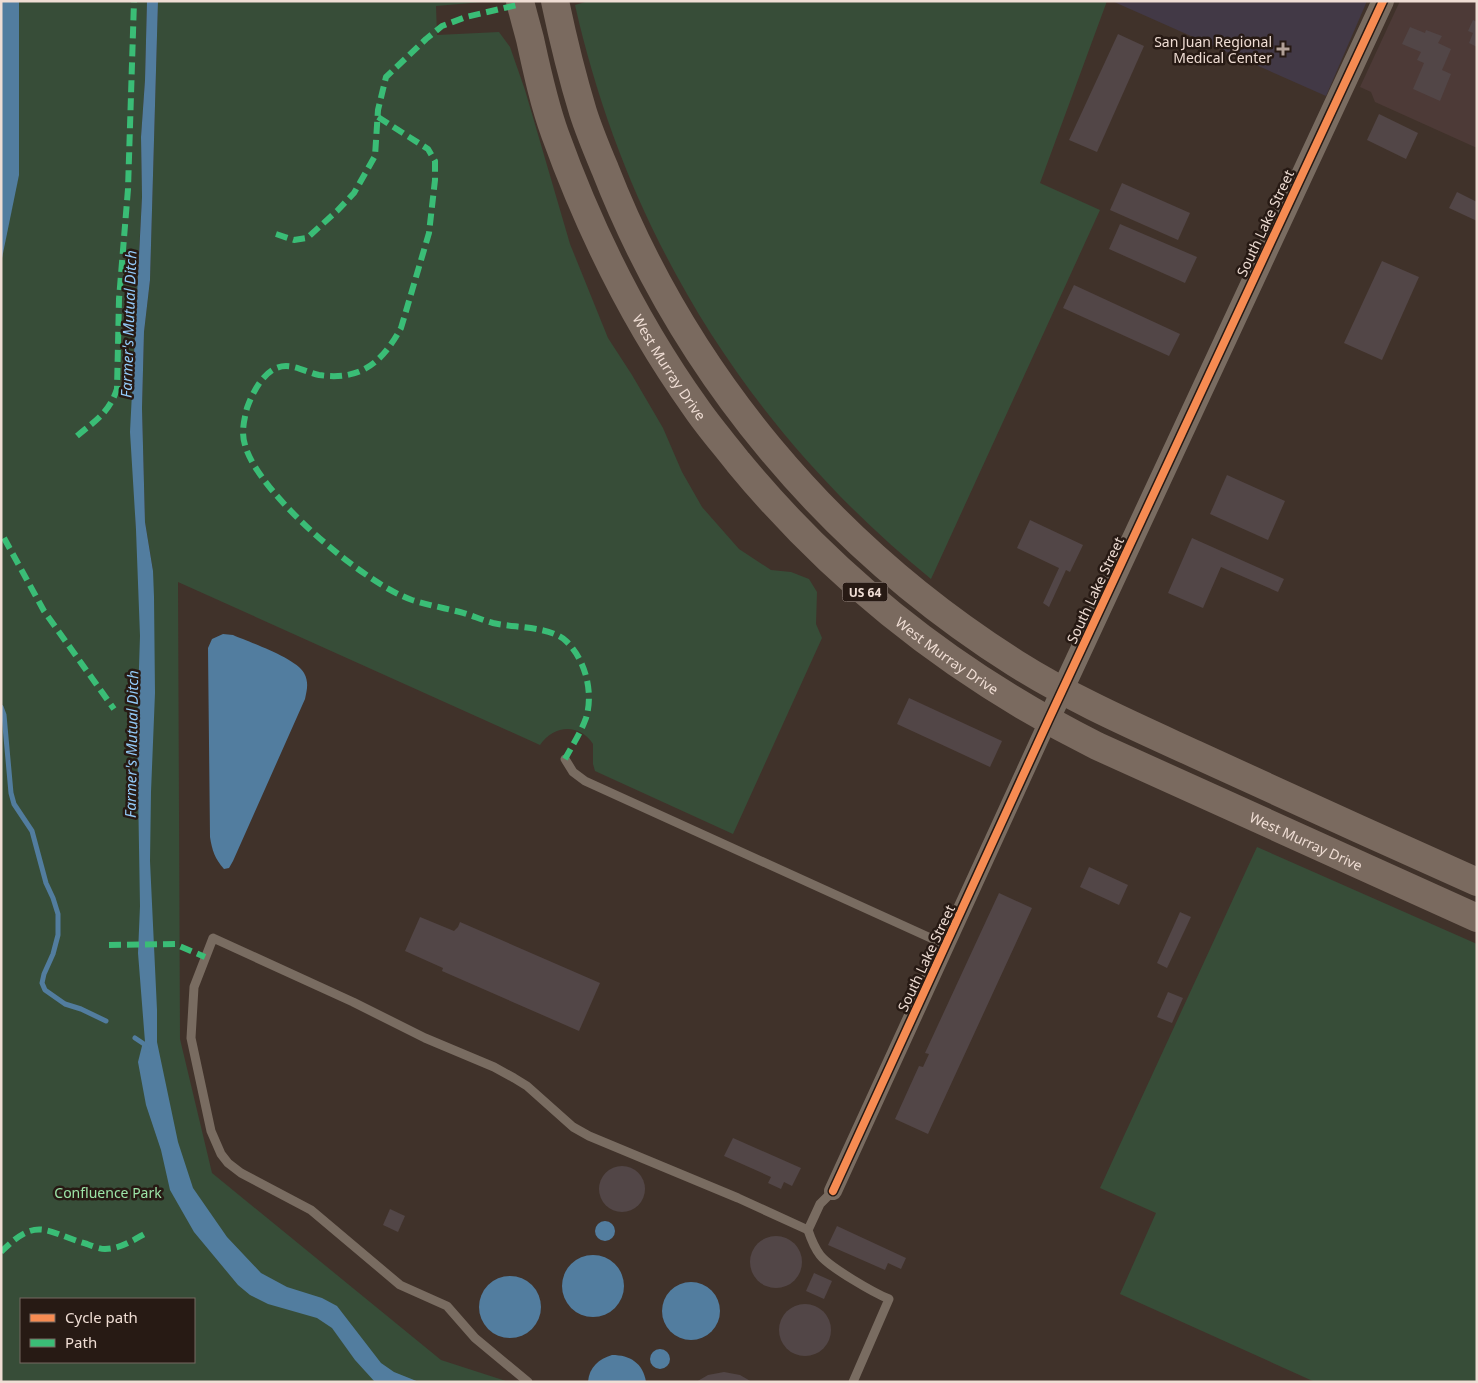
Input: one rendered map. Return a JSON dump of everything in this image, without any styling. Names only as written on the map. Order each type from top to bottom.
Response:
[{"type":"highway","name":"West Murray Drive","points":[[520,1],[554,132],[584,208],[635,312],[696,409],[794,526],[851,580],[898,620],[944,655],[1048,721],[1104,749],[1477,918]]},
{"type":"highway","name":"US 64","points":[[555,1],[567,58],[584,115],[621,211],[673,311],[729,397],[802,487],[846,532],[890,571],[958,624],[1015,663],[1062,691],[1282,795],[1477,882]]},
{"type":"street","name":"South Lake Street","points":[[833,1191],[1048,721],[1383,1]]},
{"type":"lane","points":[[565,759],[573,772],[585,781],[946,945]]},
{"type":"lane","points":[[528,1382],[475,1338],[447,1306],[400,1285],[311,1210],[242,1173],[228,1163],[221,1154],[211,1131],[191,1038],[194,987],[213,938],[354,1002],[425,1038],[494,1067],[527,1086],[573,1127],[589,1136],[738,1198],[808,1230]]},
{"type":"lane","points":[[833,1191],[820,1204],[808,1230],[813,1244],[821,1257],[889,1300],[853,1382]]},
{"type":"shaded area","name":"San Juan Regional Medical Center","points":[[1112,1],[1367,1],[1326,96]]},
{"type":"shaded area","points":[[1400,1],[1477,1],[1477,148],[1375,102],[1371,92],[1360,87]]},
{"type":"green space","name":"Confluence Park","points":[[1,1],[147,1],[141,137],[142,197],[138,270],[135,505],[136,530],[153,570],[145,522],[142,408],[144,332],[150,280],[158,1],[494,1],[436,6],[437,35],[499,32],[510,47],[525,90],[570,244],[608,338],[663,428],[682,472],[702,507],[739,549],[771,570],[791,572],[809,579],[817,592],[816,624],[822,638],[733,834],[595,771],[593,744],[581,732],[566,729],[559,730],[552,733],[540,745],[178,582],[180,1039],[212,1173],[441,1360],[509,1382],[1,1382]]},
{"type":"green space","points":[[589,1],[1107,1],[1040,183],[1100,210],[931,579],[865,521],[805,459],[752,393],[704,322],[662,248],[627,171],[598,90],[575,5]]},
{"type":"green space","points":[[1257,847],[1477,944],[1477,1382],[1315,1382],[1120,1294],[1156,1213],[1100,1188]]},
{"type":"water","points":[[1,1],[19,1],[19,175],[1,263]]},
{"type":"water","points":[[147,1],[158,1],[150,280],[144,332],[142,408],[145,522],[153,571],[154,597],[155,693],[150,861],[157,1042],[178,1142],[193,1188],[227,1237],[261,1273],[287,1287],[322,1298],[337,1306],[381,1363],[394,1372],[419,1382],[375,1382],[355,1360],[332,1328],[317,1318],[268,1304],[250,1295],[238,1285],[194,1232],[170,1190],[161,1150],[146,1105],[138,1062],[142,1046],[145,1042],[138,953],[140,906],[137,728],[140,636],[130,432],[142,197],[141,137]]},
{"type":"water","points":[[223,634],[233,635],[282,656],[299,667],[307,680],[305,699],[233,861],[229,868],[224,869],[214,854],[210,837],[208,648],[212,639]]},
{"type":"water","points":[[601,1221],[609,1221],[615,1227],[615,1235],[609,1241],[601,1241],[595,1235],[595,1227]]},
{"type":"water","points":[[587,1255],[599,1255],[615,1264],[622,1274],[624,1286],[622,1298],[615,1308],[599,1317],[587,1317],[576,1312],[567,1303],[562,1292],[562,1280],[567,1269],[576,1260]]},
{"type":"water","points":[[510,1276],[527,1281],[532,1285],[536,1290],[541,1307],[536,1324],[532,1329],[527,1333],[510,1338],[493,1333],[488,1329],[484,1324],[479,1307],[484,1290],[488,1285],[493,1281]]},
{"type":"water","points":[[691,1282],[702,1284],[715,1295],[720,1311],[718,1322],[707,1335],[691,1340],[680,1338],[667,1327],[662,1311],[664,1300],[675,1287]]},
{"type":"water","points":[[660,1349],[667,1352],[670,1359],[667,1366],[660,1369],[653,1366],[650,1359],[653,1352]]},
{"type":"water","points":[[612,1355],[619,1355],[635,1361],[642,1370],[646,1382],[588,1382],[590,1372],[596,1364]]},
{"type":"building","points":[[1473,20],[1477,22],[1477,47],[1469,43],[1473,33],[1468,31]]},
{"type":"building","points":[[1410,27],[1425,33],[1426,30],[1442,36],[1438,43],[1451,49],[1442,70],[1451,74],[1440,101],[1413,89],[1424,63],[1417,60],[1421,52],[1402,44]]},
{"type":"building","points":[[1118,34],[1144,46],[1097,152],[1069,140]]},
{"type":"building","points":[[1379,114],[1418,133],[1406,159],[1367,140]]},
{"type":"building","points":[[1122,183],[1190,213],[1178,240],[1110,210]]},
{"type":"building","points":[[1457,192],[1477,202],[1477,221],[1449,208]]},
{"type":"building","points":[[1120,224],[1197,257],[1185,283],[1109,249]]},
{"type":"building","points":[[1382,261],[1419,277],[1382,360],[1344,343]]},
{"type":"building","points":[[1074,285],[1180,334],[1169,356],[1063,308]]},
{"type":"building","points":[[1227,475],[1285,501],[1268,540],[1210,514]]},
{"type":"building","points":[[1030,520],[1083,545],[1070,572],[1066,570],[1049,607],[1043,603],[1059,568],[1017,548]]},
{"type":"building","points":[[1192,538],[1284,579],[1278,592],[1221,567],[1203,608],[1168,593]]},
{"type":"building","points":[[909,698],[1002,741],[990,767],[897,724]]},
{"type":"building","points":[[1089,867],[1128,885],[1119,905],[1080,887]]},
{"type":"building","points":[[999,893],[1032,908],[928,1134],[895,1119],[919,1066],[923,1067],[929,1054],[925,1053]]},
{"type":"building","points":[[1180,912],[1191,917],[1167,968],[1157,963]]},
{"type":"building","points":[[420,917],[454,931],[460,922],[600,983],[579,1031],[442,971],[443,968],[405,951]]},
{"type":"building","points":[[1168,992],[1183,998],[1172,1023],[1157,1017]]},
{"type":"building","points":[[733,1138],[801,1168],[792,1186],[784,1182],[781,1189],[768,1183],[771,1177],[724,1156]]},
{"type":"building","points":[[618,1166],[626,1166],[635,1170],[641,1176],[645,1189],[641,1202],[635,1208],[626,1212],[618,1212],[609,1208],[603,1202],[599,1193],[599,1185],[603,1176],[609,1170]]},
{"type":"building","points":[[390,1209],[405,1216],[398,1232],[383,1225]]},
{"type":"building","points":[[837,1226],[906,1258],[901,1269],[888,1263],[885,1270],[828,1245]]},
{"type":"building","points":[[771,1236],[781,1236],[795,1243],[802,1257],[802,1267],[795,1281],[781,1288],[771,1288],[761,1284],[754,1277],[750,1267],[750,1257],[754,1247],[761,1240]]},
{"type":"building","points":[[814,1273],[832,1281],[824,1299],[806,1291]]},
{"type":"building","points":[[805,1304],[819,1308],[827,1316],[831,1330],[827,1344],[819,1352],[805,1356],[791,1352],[783,1344],[779,1330],[783,1316],[791,1308]]},
{"type":"building","points":[[724,1372],[740,1375],[752,1382],[696,1382],[708,1375]]},
{"type":"waterway","points":[[1,707],[4,715],[11,793],[14,804],[32,831],[46,883],[58,914],[58,935],[42,983],[45,990],[65,1004],[81,1009],[106,1021]]},
{"type":"waterway","points":[[135,1038],[144,1044],[148,1050]]},
{"type":"marked path","points":[[77,436],[106,410],[117,389],[119,299],[128,189],[134,1]]},
{"type":"marked path","points":[[276,234],[294,240],[307,238],[354,193],[375,156],[378,110],[386,77],[426,39],[442,26],[466,17],[521,4]]},
{"type":"marked path","points":[[378,117],[428,149],[435,161],[435,180],[429,233],[401,328],[378,360],[358,372],[334,376],[319,375],[290,366],[272,370],[257,387],[247,408],[243,431],[245,445],[254,465],[270,488],[291,511],[342,557],[392,591],[412,600],[460,612],[493,623],[541,630],[559,636],[566,641],[573,648],[583,666],[589,698],[586,718],[565,759]]},
{"type":"marked path","points":[[4,538],[44,611],[114,709]]},
{"type":"marked path","points":[[109,945],[175,944],[205,957]]},
{"type":"marked path","points":[[1,1252],[24,1233],[33,1230],[51,1232],[105,1249],[122,1245],[148,1232]]},
{"type":"cycle path","points":[[833,1191],[1048,721],[1383,1]]},
{"type":"place","name":"San Juan Regional Medical Center","points":[[1283,49]]},
{"type":"water label","name":"Farmer's Mutual Ditch","points":[[128,324]]},
{"type":"water label","name":"Farmer's Mutual Ditch","points":[[131,744]]}]
